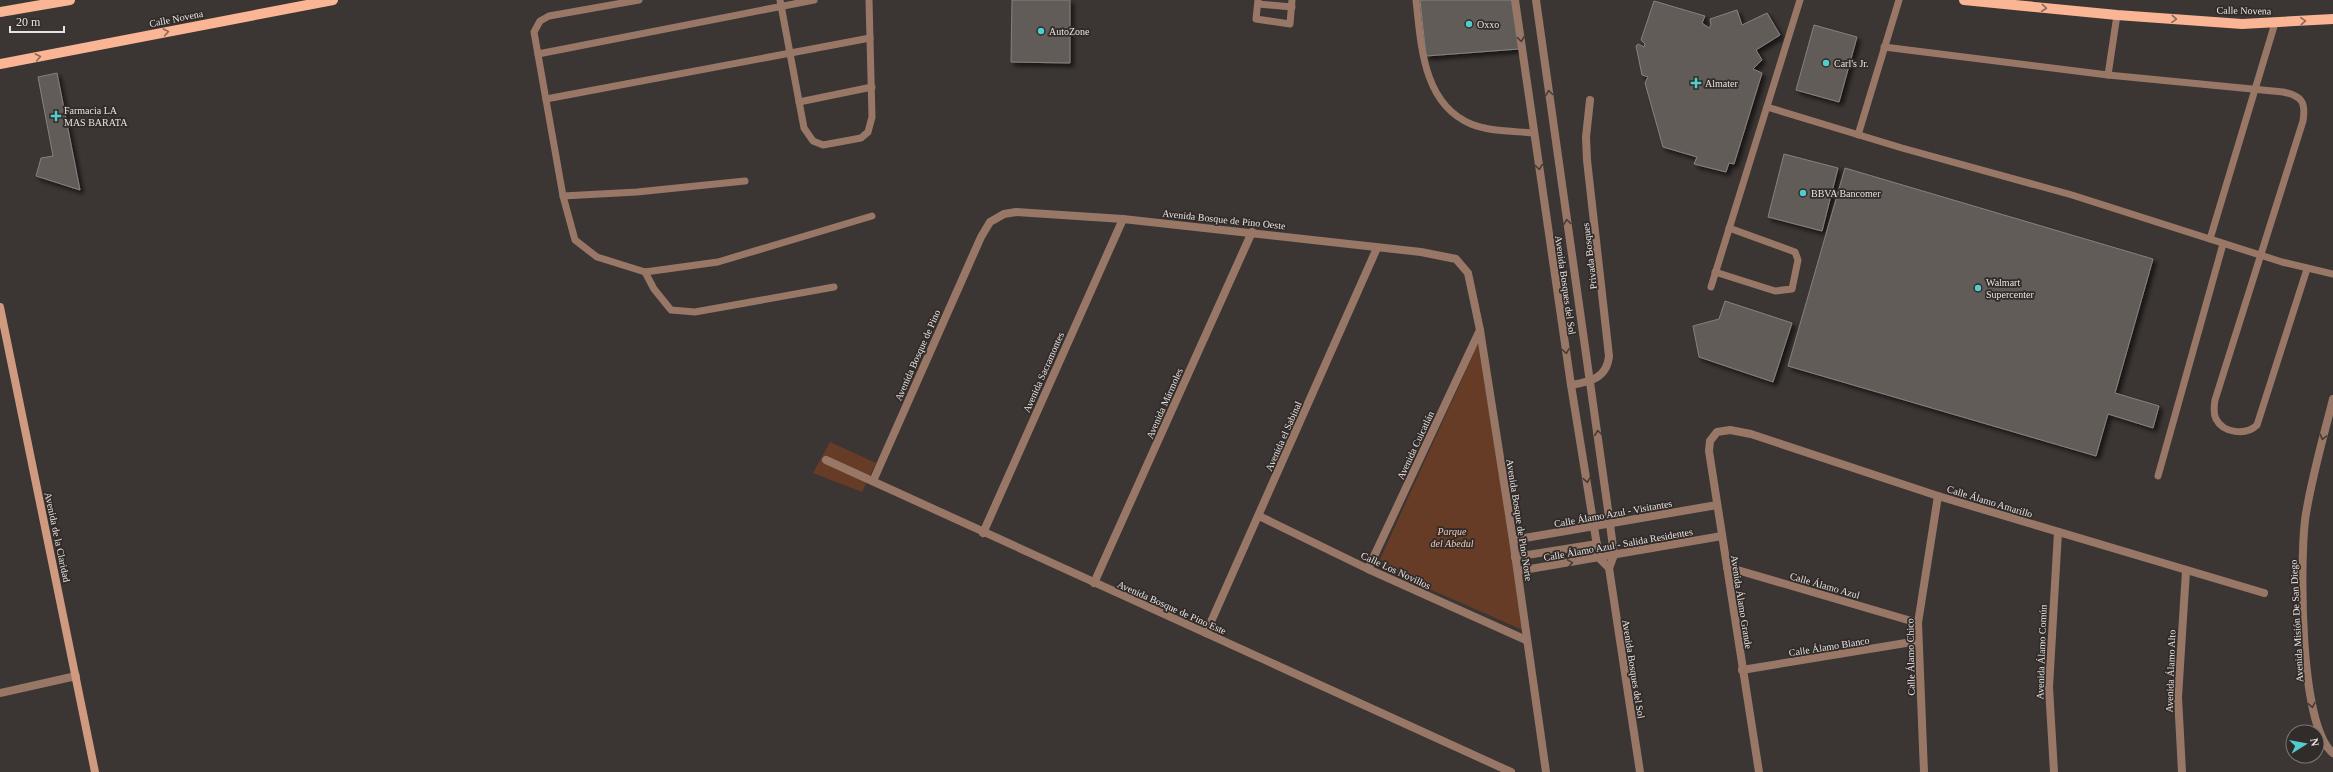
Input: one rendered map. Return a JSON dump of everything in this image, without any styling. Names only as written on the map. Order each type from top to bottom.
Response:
[{"type":"main road","points":[[0,12],[46,2],[70,0]]},
{"type":"main road","name":"Calle Novena","points":[[0,64],[333,0]]},
{"type":"main road","name":"Calle Novena","points":[[1964,0],[2116,15],[2242,24],[2333,19]]},
{"type":"street","name":"Avenida Bosques del Sol","points":[[1515,0],[1571,385],[1599,558]]},
{"type":"street","name":"Avenida Bosques del Sol","points":[[1536,0],[1614,555],[1609,568],[1640,772]]},
{"type":"street","name":"Privada Bosques","points":[[1590,100],[1586,137],[1587,160],[1610,347],[1608,365],[1600,375],[1590,382]]},
{"type":"street","name":"Avenida Bosque de Pino Oeste","points":[[981,237],[990,222],[1004,214],[1016,212],[1123,219],[1252,232],[1448,256],[1456,259],[1468,273]]},
{"type":"street","name":"Avenida Sacramontes","points":[[983,533],[1123,219]]},
{"type":"street","name":"Avenida Mármoles","points":[[1094,583],[1252,232]]},
{"type":"street","name":"Avenida Bosque de Pino","points":[[873,481],[981,237]]},
{"type":"street","name":"Avenida el Sabinal","points":[[1206,633],[1377,248]]},
{"type":"street","name":"Avenida Bosque de Pino Norte","points":[[1468,273],[1480,330],[1516,557],[1526,640],[1546,772]]},
{"type":"street","name":"Avenida de la Claridad","points":[[0,307],[95,772]]},
{"type":"street","name":"Avenida Cuicatlán","points":[[1368,569],[1480,330]]},
{"type":"street","points":[[1571,385],[1590,382]]},
{"type":"street","name":"Avenida Misión De San Diego","points":[[2333,399],[2316,463],[2305,520],[2303,550],[2303,601],[2310,692],[2314,719],[2325,747],[2333,753]]},
{"type":"street","name":"Calle Álamo Amarillo","points":[[1712,436],[1717,432],[1730,430],[1751,434],[1938,496],[2264,594]]},
{"type":"street","name":"Avenida Álamo Grande","points":[[1712,436],[1709,451],[1759,772]]},
{"type":"street","name":"Avenida Bosque de Pino Este","points":[[826,460],[983,533],[1510,772]]},
{"type":"street","name":"Calle Álamo Chico","points":[[1924,772],[1918,623],[1938,496]]},
{"type":"street","name":"Calle Álamo Azul - Visitantes","points":[[1513,540],[1717,505]]},
{"type":"street","name":"Calle Los Novillos","points":[[1259,516],[1368,569],[1526,640]]},
{"type":"street","name":"Avenida Álamo Común","points":[[2054,772],[2049,680],[2058,532]]},
{"type":"street","name":"Calle Álamo Azul - Salida Residentes","points":[[1518,572],[1722,536]]},
{"type":"street","points":[[1516,557],[1597,544]]},
{"type":"street","points":[[1599,558],[1609,568]]},
{"type":"street","name":"Calle Álamo Azul","points":[[1727,568],[1918,623]]},
{"type":"street","name":"Avenida Álamo Alto","points":[[2182,772],[2178,697],[2186,571]]},
{"type":"street","name":"Calle Álamo Blanco","points":[[1742,670],[1918,641]]},
{"type":"street","points":[[0,693],[76,676]]},
{"type":"lane","points":[[639,0],[549,16],[540,21],[534,32],[563,196],[575,240],[597,257],[645,272],[718,262],[872,216]]},
{"type":"lane","points":[[538,54],[780,3],[814,0]]},
{"type":"lane","points":[[780,3],[804,128],[813,141],[823,145],[861,138],[868,132],[872,117],[869,0]]},
{"type":"lane","points":[[1416,0],[1425,64],[1437,96],[1448,110],[1471,124],[1496,130],[1534,133]]},
{"type":"lane","points":[[1711,287],[1800,0]]},
{"type":"lane","points":[[1858,135],[1899,0]]},
{"type":"lane","points":[[1258,2],[1292,3],[1290,24],[1256,19],[1258,2]]},
{"type":"lane","points":[[2108,76],[2116,15]]},
{"type":"lane","points":[[2210,239],[2275,23]]},
{"type":"lane","points":[[546,99],[870,38]]},
{"type":"lane","points":[[1884,47],[2108,76],[2293,94],[2303,100],[2305,110],[2303,121],[2262,256],[2215,400],[2214,415],[2216,420],[2235,432],[2253,429],[2260,418],[2307,269]]},
{"type":"lane","points":[[799,102],[872,87]]},
{"type":"lane","points":[[1767,106],[1858,135],[2072,196],[2262,256],[2307,269],[2333,274]]},
{"type":"lane","points":[[563,196],[638,192],[745,181]]},
{"type":"lane","points":[[1715,272],[1775,291],[1792,288],[1798,260],[1794,252],[1729,228]]},
{"type":"lane","points":[[2158,476],[2223,244]]},
{"type":"lane","points":[[645,272],[654,289],[671,310],[695,312],[834,287]]},
{"type":"green space","name":"Parque del Abedul","points":[[1478,344],[1525,631],[1377,566]]},
{"type":"green space","points":[[830,442],[876,463],[862,492],[813,473]]},
{"type":"building","name":"AutoZone","points":[[1012,0],[1070,0],[1070,63],[1011,62]]},
{"type":"building","name":"Oxxo","points":[[1420,0],[1512,0],[1519,49],[1426,56]]},
{"type":"building","points":[[1654,1],[1705,16],[1702,23],[1709,28],[1711,25],[1710,19],[1737,10],[1742,25],[1767,13],[1780,35],[1756,50],[1762,60],[1753,69],[1762,73],[1734,164],[1729,163],[1726,172],[1694,164],[1697,157],[1663,147],[1645,83],[1648,77],[1642,75],[1636,46],[1638,44],[1644,47],[1645,44],[1641,40]]},
{"type":"building","name":"Carl's Jr.","points":[[1814,25],[1857,37],[1839,102],[1796,90]]},
{"type":"building","name":"Farmacia LA MAS BARATA","points":[[57,73],[80,190],[36,176],[41,158],[53,156],[38,77]]},
{"type":"building","name":"BBVA Bancomer","points":[[1784,154],[1838,168],[1822,231],[1768,217]]},
{"type":"building","name":"Walmart Supercenter","points":[[1845,168],[2153,259],[2115,393],[2159,406],[2153,428],[2108,414],[2096,456],[1788,366]]},
{"type":"building","points":[[1725,301],[1792,323],[1773,382],[1699,357],[1693,326],[1719,319]]},
{"type":"place","name":"Oxxo","points":[[1469,24]]},
{"type":"place","name":"AutoZone","points":[[1041,31]]},
{"type":"place","name":"Carl's Jr.","points":[[1826,63]]},
{"type":"place","name":"Almater","points":[[1696,83]]},
{"type":"place","name":"Farmacia LA MAS BARATA","points":[[56,116]]},
{"type":"place","name":"BBVA Bancomer","points":[[1803,193]]},
{"type":"place","name":"Walmart Supercenter","points":[[1978,288]]}]
